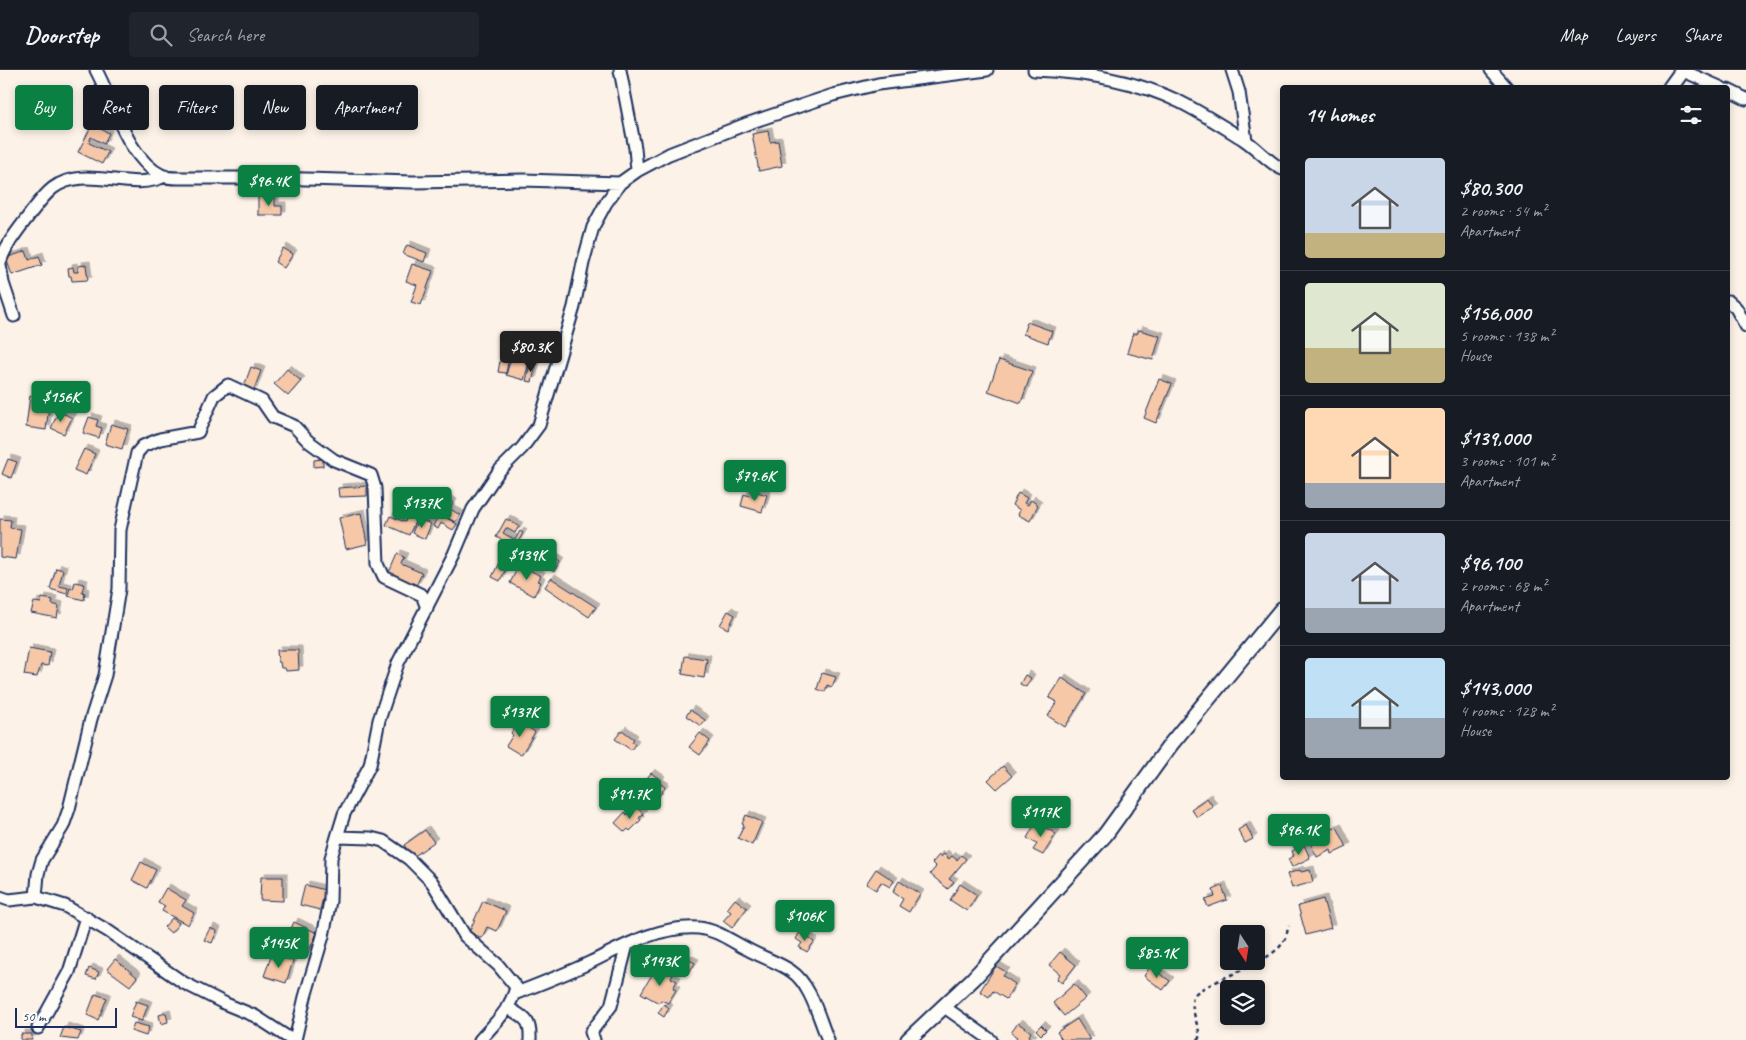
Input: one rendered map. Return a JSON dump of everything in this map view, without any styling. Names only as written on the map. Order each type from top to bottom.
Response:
[{"type":"street","points":[[96,70],[128,140],[143,159],[164,176],[178,178],[270,178],[359,181],[460,182],[523,180],[620,183]]},
{"type":"street","points":[[620,70],[634,148],[636,171]]},
{"type":"street","points":[[0,897],[9,900],[36,897],[64,906],[86,917],[184,983],[255,1016],[290,1039],[323,936],[330,901],[331,858],[337,837],[344,814],[370,764],[379,720],[398,663],[428,608],[473,509],[499,471],[522,448],[539,425],[574,307],[593,227],[620,183],[636,171],[669,154],[749,123],[833,95],[878,84],[987,70]]},
{"type":"street","points":[[1034,70],[1098,76],[1149,89],[1179,102],[1246,141],[1271,163],[1280,168]]},
{"type":"street","points":[[1232,70],[1239,92],[1246,141]]},
{"type":"street","points":[[1491,70],[1504,85]]},
{"type":"street","points":[[1672,85],[1682,70],[1715,85]]},
{"type":"street","points":[[1730,91],[1746,99]]},
{"type":"street","points":[[14,316],[3,282],[0,264],[4,249],[43,198],[54,188],[70,180],[83,178],[138,182],[157,180],[164,176]]},
{"type":"street","points":[[1730,303],[1736,308],[1746,326]]},
{"type":"street","points":[[36,897],[38,874],[42,860],[66,818],[91,719],[105,675],[119,589],[120,530],[132,470],[137,453],[143,446],[160,439],[198,432],[214,396],[228,385],[262,401],[273,416],[294,426],[322,452],[334,460],[371,475],[376,488],[378,564],[384,577],[422,595],[428,608]]},
{"type":"street","points":[[908,1040],[973,979],[1105,835],[1171,744],[1280,611]]},
{"type":"street","points":[[337,837],[371,838],[383,841],[409,859],[432,882],[465,936],[510,978],[516,987],[514,994],[503,1015],[480,1040]]},
{"type":"street","points":[[38,1028],[69,972],[86,917]]},
{"type":"street","points":[[514,994],[653,935],[678,928],[700,928],[721,934],[792,971],[806,985],[828,1040]]},
{"type":"street","points":[[594,1040],[591,1032],[611,1006],[626,945]]},
{"type":"street","points":[[943,1006],[992,1040]]},
{"type":"street","points":[[507,1007],[525,1018],[528,1022],[530,1040]]},
{"type":"path","points":[[1198,1040],[1200,1036],[1193,1006],[1193,997],[1200,989],[1269,956],[1283,943],[1289,926]]},
{"type":"building","points":[[89,130],[103,130],[109,133],[104,144],[91,137],[89,143],[108,152],[102,164],[78,152]]},
{"type":"building","points":[[768,131],[770,142],[778,141],[782,166],[759,171],[752,134]]},
{"type":"building","points":[[275,196],[275,206],[282,206],[282,215],[258,215],[258,197]]},
{"type":"building","points":[[407,245],[427,253],[424,262],[403,254]]},
{"type":"building","points":[[283,248],[293,254],[284,268],[275,262]]},
{"type":"building","points":[[26,251],[29,260],[39,256],[42,265],[12,275],[6,258]]},
{"type":"building","points":[[412,264],[433,271],[421,305],[411,302],[417,285],[406,281]]},
{"type":"building","points":[[86,265],[88,280],[72,281],[68,268],[73,267],[74,272],[78,272],[78,266]]},
{"type":"building","points":[[1027,322],[1052,331],[1048,343],[1023,334]]},
{"type":"building","points":[[1139,330],[1160,336],[1153,360],[1127,353],[1133,333],[1137,334]]},
{"type":"building","points":[[515,345],[533,350],[524,380],[506,375]]},
{"type":"building","points":[[502,350],[510,351],[506,373],[498,372]]},
{"type":"building","points":[[999,360],[1032,371],[1021,403],[988,391]]},
{"type":"building","points":[[530,364],[536,365],[532,382],[526,381]]},
{"type":"building","points":[[251,367],[261,371],[253,392],[243,389]]},
{"type":"building","points":[[287,369],[301,381],[288,396],[274,384]]},
{"type":"building","points":[[1159,379],[1172,384],[1156,423],[1144,418]]},
{"type":"building","points":[[30,396],[50,398],[46,430],[26,427]]},
{"type":"building","points":[[59,411],[72,418],[64,434],[51,428]]},
{"type":"building","points":[[89,417],[98,420],[96,426],[102,428],[99,438],[83,433]]},
{"type":"building","points":[[111,424],[128,429],[122,449],[105,444]]},
{"type":"building","points":[[84,449],[95,454],[86,475],[74,470]]},
{"type":"building","points":[[8,459],[17,462],[11,478],[2,474]]},
{"type":"building","points":[[323,459],[323,466],[314,467],[314,460]]},
{"type":"building","points":[[367,486],[367,496],[339,497],[338,488]]},
{"type":"building","points":[[757,492],[767,495],[762,512],[741,506],[744,494],[755,498]]},
{"type":"building","points":[[1018,493],[1027,498],[1024,503],[1028,505],[1031,500],[1038,505],[1030,521],[1018,515],[1020,510],[1012,505]]},
{"type":"building","points":[[445,498],[453,503],[450,509],[460,515],[455,522],[437,511]]},
{"type":"building","points":[[361,513],[367,544],[346,549],[339,518]]},
{"type":"building","points":[[408,514],[417,517],[409,535],[386,525],[390,516],[405,522]]},
{"type":"building","points":[[439,514],[457,524],[453,530],[441,523],[438,529],[433,526]]},
{"type":"building","points":[[0,519],[11,520],[10,528],[21,529],[16,559],[0,557]]},
{"type":"building","points":[[418,519],[431,524],[425,539],[412,533]]},
{"type":"building","points":[[506,519],[519,526],[515,533],[506,528],[503,533],[515,540],[520,531],[523,533],[515,547],[496,537]]},
{"type":"building","points":[[501,551],[512,556],[500,581],[492,577],[501,558],[498,557]]},
{"type":"building","points":[[397,554],[404,557],[401,564],[422,573],[416,586],[388,575]]},
{"type":"building","points":[[552,557],[560,562],[554,572],[545,567]]},
{"type":"building","points":[[56,568],[63,570],[59,586],[68,588],[67,594],[50,589]]},
{"type":"building","points":[[525,568],[541,576],[538,581],[541,582],[534,596],[510,583],[517,569],[523,572]]},
{"type":"building","points":[[551,578],[596,607],[589,617],[545,587]]},
{"type":"building","points":[[75,582],[84,584],[82,592],[85,593],[84,600],[68,596],[70,588],[73,589]]},
{"type":"building","points":[[42,598],[53,600],[52,604],[59,606],[57,618],[31,613],[34,602],[41,603]]},
{"type":"building","points":[[728,611],[735,615],[728,629],[720,625]]},
{"type":"building","points":[[29,648],[50,652],[48,666],[41,665],[37,677],[24,675]]},
{"type":"building","points":[[277,650],[298,650],[299,670],[286,671],[285,668],[281,668],[280,662],[278,662]]},
{"type":"building","points":[[685,656],[707,659],[704,678],[682,674]]},
{"type":"building","points":[[822,673],[836,677],[832,687],[827,685],[825,692],[817,689]]},
{"type":"building","points":[[1025,675],[1031,678],[1026,687],[1020,684]]},
{"type":"building","points":[[1062,678],[1086,694],[1065,727],[1048,716],[1057,702],[1049,698]]},
{"type":"building","points":[[690,710],[705,720],[701,726],[686,716]]},
{"type":"building","points":[[518,721],[535,732],[521,755],[506,746],[513,735],[511,733]]},
{"type":"building","points":[[622,730],[634,739],[632,742],[635,744],[631,750],[615,739]]},
{"type":"building","points":[[700,733],[710,741],[700,755],[689,747]]},
{"type":"building","points":[[1003,766],[1012,776],[997,789],[988,780]]},
{"type":"building","points":[[651,773],[661,780],[659,783],[665,787],[658,798],[650,792],[647,797],[638,790]]},
{"type":"building","points":[[1207,798],[1213,807],[1197,817],[1191,809]]},
{"type":"building","points":[[636,806],[643,814],[639,818],[641,820],[630,831],[628,829],[625,832],[615,823],[625,812],[627,815]]},
{"type":"building","points":[[746,815],[762,822],[752,845],[738,838]]},
{"type":"building","points":[[1036,822],[1056,834],[1043,855],[1033,850],[1037,844],[1027,838]]},
{"type":"building","points":[[1246,825],[1253,839],[1245,843],[1238,830]]},
{"type":"building","points":[[1321,827],[1324,833],[1337,827],[1347,847],[1332,854],[1331,850],[1317,857],[1306,834]]},
{"type":"building","points":[[425,830],[434,842],[413,857],[404,845]]},
{"type":"building","points":[[1304,845],[1310,858],[1292,867],[1288,859],[1294,856],[1292,851]]},
{"type":"building","points":[[944,854],[949,859],[952,856],[957,860],[961,855],[966,859],[949,879],[954,882],[948,889],[930,874],[936,867],[932,863],[939,855],[941,857]]},
{"type":"building","points":[[141,862],[156,870],[147,888],[132,880]]},
{"type":"building","points":[[876,869],[894,881],[890,887],[881,882],[876,890],[866,884]]},
{"type":"building","points":[[1300,870],[1301,872],[1310,870],[1313,882],[1292,888],[1287,874]]},
{"type":"building","points":[[261,877],[283,877],[283,901],[260,900]]},
{"type":"building","points":[[899,881],[920,894],[909,912],[899,906],[903,899],[893,892]]},
{"type":"building","points":[[960,884],[977,895],[967,911],[950,900]]},
{"type":"building","points":[[305,885],[325,890],[320,910],[300,905]]},
{"type":"building","points":[[1222,886],[1227,900],[1208,907],[1205,900],[1215,897],[1213,890]]},
{"type":"building","points":[[166,888],[186,900],[182,906],[194,913],[188,925],[162,911],[165,906],[158,902]]},
{"type":"building","points":[[735,899],[747,908],[732,928],[723,921],[731,912],[727,909]]},
{"type":"building","points":[[1323,899],[1331,928],[1306,935],[1298,906]]},
{"type":"building","points":[[483,901],[506,911],[497,931],[487,927],[482,938],[469,932]]},
{"type":"building","points":[[172,918],[179,923],[171,933],[164,927]]},
{"type":"building","points":[[294,922],[317,933],[305,959],[282,949]]},
{"type":"building","points":[[210,928],[217,931],[212,943],[204,940]]},
{"type":"building","points":[[800,932],[814,942],[807,952],[799,947],[802,943],[796,939]]},
{"type":"building","points":[[1060,952],[1076,965],[1062,983],[1057,979],[1060,974],[1049,965]]},
{"type":"building","points":[[272,954],[293,961],[286,983],[264,976]]},
{"type":"building","points":[[115,959],[137,977],[130,986],[107,969]]},
{"type":"building","points":[[687,959],[695,963],[690,971],[687,970],[686,973],[680,970]]},
{"type":"building","points":[[996,966],[1006,972],[1003,976],[1015,984],[1006,999],[993,991],[989,997],[980,991]]},
{"type":"building","points":[[1150,967],[1170,981],[1163,990],[1144,976]]},
{"type":"building","points":[[89,968],[99,972],[96,979],[86,976]]},
{"type":"building","points":[[659,968],[673,975],[671,978],[677,981],[673,988],[676,990],[668,1003],[661,1000],[659,1003],[641,993],[653,973],[655,974]]},
{"type":"building","points":[[1074,984],[1086,998],[1064,1016],[1053,1003]]},
{"type":"building","points":[[95,994],[107,998],[98,1020],[87,1015]]},
{"type":"building","points":[[136,1001],[148,1005],[142,1021],[130,1017]]},
{"type":"building","points":[[664,1004],[669,1008],[664,1017],[658,1013]]},
{"type":"building","points":[[166,1013],[168,1022],[161,1024],[159,1015]]},
{"type":"building","points":[[1077,1019],[1090,1040],[1062,1040],[1057,1032]]},
{"type":"building","points":[[134,1023],[149,1027],[146,1036],[131,1031]]},
{"type":"building","points":[[1018,1023],[1031,1032],[1029,1036],[1032,1040],[1015,1040],[1017,1037],[1011,1033]]},
{"type":"building","points":[[1041,1025],[1046,1030],[1041,1035],[1036,1030]]},
{"type":"building","points":[[64,1027],[81,1032],[78,1040],[60,1038]]},
{"type":"building","points":[[21,1034],[32,1034],[32,1040],[21,1040]]}]
